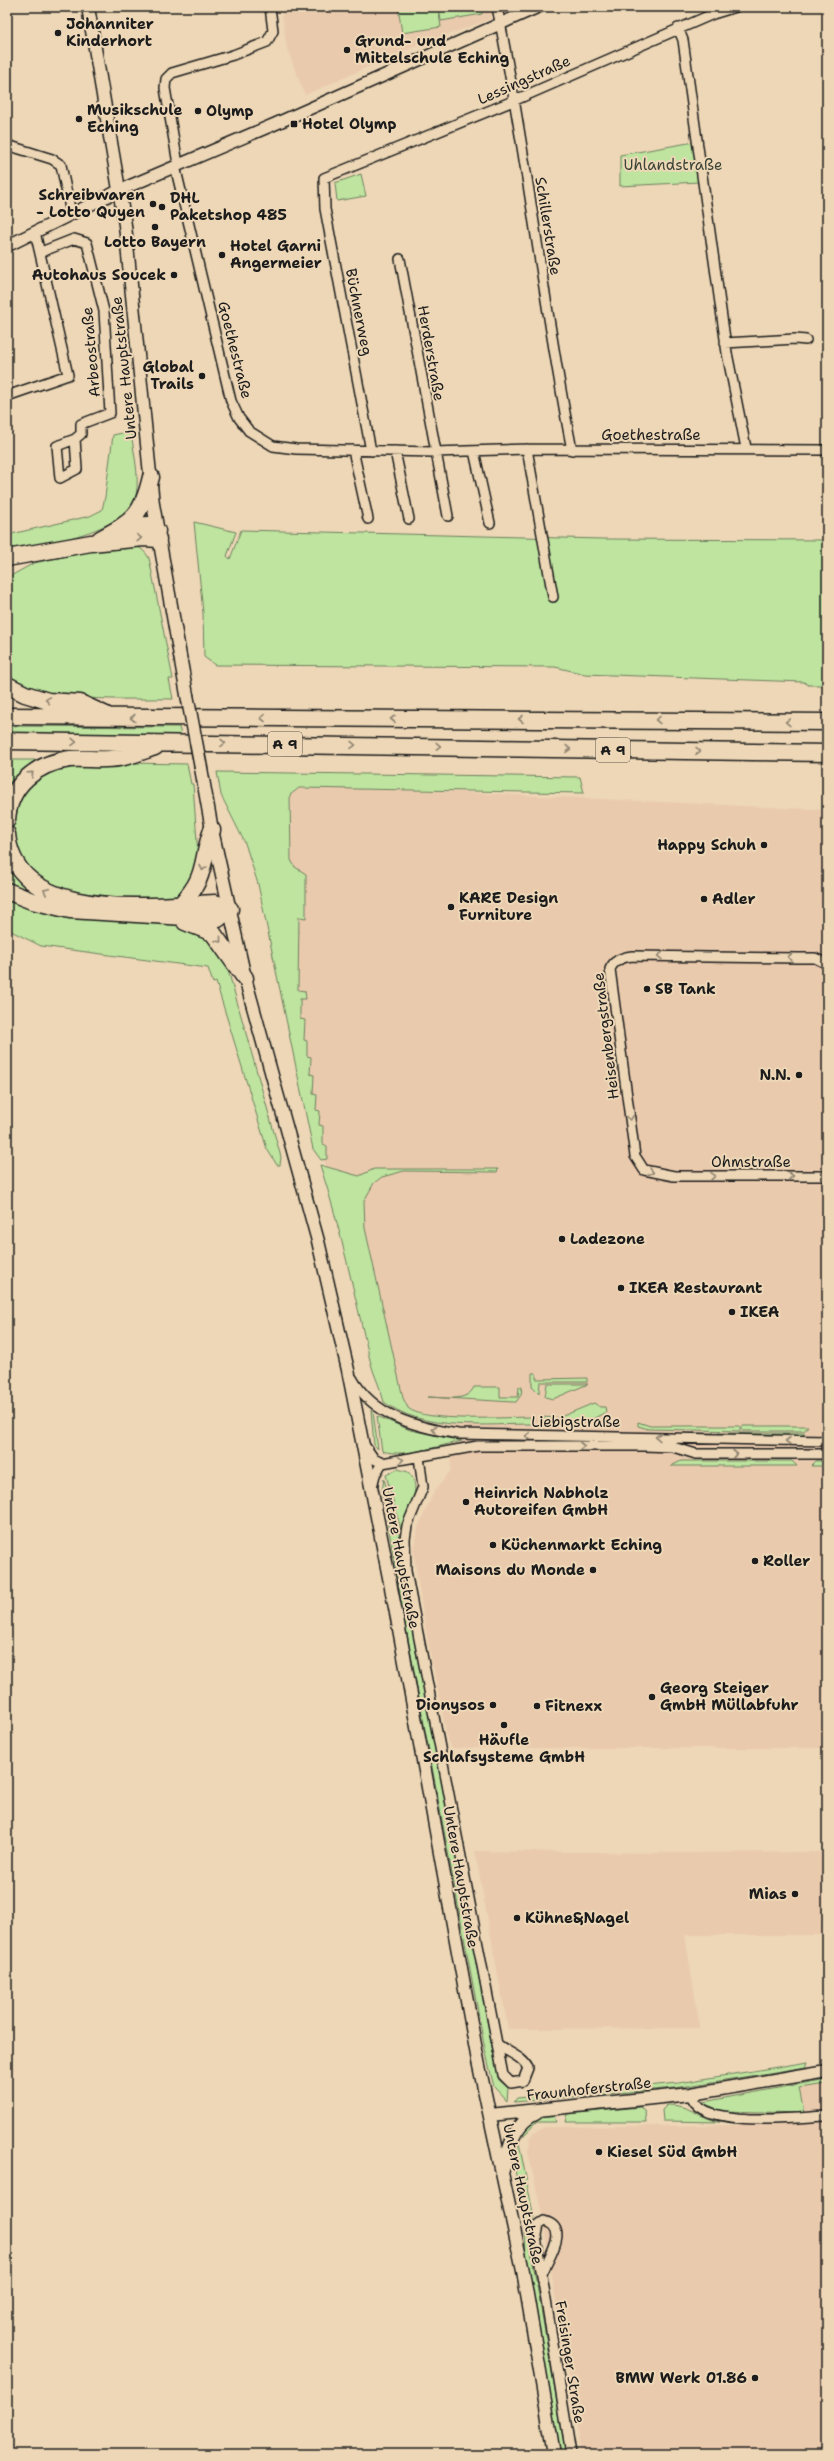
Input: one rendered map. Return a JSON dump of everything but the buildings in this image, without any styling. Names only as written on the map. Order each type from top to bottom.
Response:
[{"type":"highway","points":[[91,543],[124,526],[138,513],[147,494],[151,477]]},
{"type":"highway","points":[[124,526],[137,524],[148,525],[158,535]]},
{"type":"highway","points":[[7,558],[91,543],[144,538],[158,535]]},
{"type":"highway","points":[[7,569],[29,555]]},
{"type":"highway","points":[[7,684],[24,694],[43,700],[80,702],[112,718]]},
{"type":"highway","name":"A 9","points":[[7,716],[112,718],[827,722]]},
{"type":"highway","name":"A 9","points":[[7,741],[827,753]]},
{"type":"highway","points":[[7,820],[10,806],[20,785],[36,769],[54,762],[70,759],[119,758],[170,743]]},
{"type":"highway","points":[[176,911],[198,884],[204,870],[206,848],[212,830]]},
{"type":"highway","points":[[7,834],[11,852],[23,874],[32,882],[50,893],[77,901],[176,911],[213,933],[245,978]]},
{"type":"highway","points":[[7,891],[32,901],[70,910],[176,911],[215,903],[230,910]]},
{"type":"main road","name":"Untere Hauptstraße","points":[[88,7],[120,190],[158,535],[212,830],[245,978],[318,1241],[348,1370],[399,1626],[478,2061],[503,2171],[544,2389],[554,2454]]},
{"type":"main road","name":"Fraunhoferstraße","points":[[490,2115],[691,2094],[827,2071]]},
{"type":"main road","points":[[503,2171],[514,2134],[520,2124],[544,2110]]},
{"type":"street","name":"Goethestraße","points":[[270,7],[273,31],[267,42],[233,55],[172,73],[166,79],[165,88],[177,165],[231,401],[239,418],[249,431],[273,446],[371,451],[434,452],[527,449],[572,450],[746,448],[827,450]]},
{"type":"street","name":"Schillerstraße","points":[[497,7],[525,166],[553,357],[572,450]]},
{"type":"street","points":[[7,246],[120,190],[275,124],[538,7]]},
{"type":"street","name":"Lessingstraße","points":[[324,178],[513,101],[678,28],[713,14],[736,7]]},
{"type":"street","points":[[678,28],[683,40],[725,343],[746,448]]},
{"type":"street","points":[[7,145],[52,159],[61,165],[72,213]]},
{"type":"street","name":"Büchnerweg","points":[[324,178],[325,209],[371,451]]},
{"type":"street","name":"Arbeostraße","points":[[7,396],[68,375],[41,252],[35,232]]},
{"type":"street","name":"Arbeostraße","points":[[41,252],[74,239],[87,243],[104,311],[110,413],[81,424],[81,434],[75,439]]},
{"type":"street","name":"Herderstraße","points":[[400,259],[434,452]]},
{"type":"street","points":[[725,343],[806,340]]},
{"type":"street","points":[[527,449],[553,597]]},
{"type":"street","points":[[353,450],[368,519]]},
{"type":"street","points":[[395,451],[409,519]]},
{"type":"street","points":[[474,451],[490,523]]},
{"type":"street","points":[[434,452],[448,516]]},
{"type":"street","name":"Heisenbergstraße","points":[[674,1176],[644,1170],[636,1156],[611,982],[612,964],[618,959],[632,956],[814,958],[827,964]]},
{"type":"street","name":"Ohmstraße","points":[[674,1176],[827,1176]]},
{"type":"street","name":"Liebigstraße","points":[[348,1370],[366,1397],[389,1415],[419,1426],[458,1434],[827,1441]]},
{"type":"street","points":[[361,1438],[371,1455],[382,1463],[375,1475],[372,1492]]},
{"type":"street","name":"Liebigstraße","points":[[382,1463],[419,1457],[463,1447],[543,1445],[673,1447],[696,1454],[827,1454]]},
{"type":"street","points":[[419,1457],[423,1487],[407,1526],[405,1539],[406,1571],[497,2044]]},
{"type":"street","points":[[691,2094],[692,2100],[703,2110],[723,2117],[827,2116]]},
{"type":"street","name":"Freisinger Straße","points":[[542,2274],[558,2238],[557,2230],[552,2223],[544,2221],[538,2225],[536,2235],[542,2274],[571,2454]]},
{"type":"shaded area","name":"Grund- und Mittelschule Eching","points":[[281,7],[491,7],[493,18],[404,51],[305,95],[287,49]]},
{"type":"shaded area","points":[[299,788],[395,789],[827,810],[827,1748],[452,1748],[448,1742],[424,1621],[413,1548],[419,1525],[434,1492],[451,1470],[448,1418],[411,1411],[394,1399],[341,1207],[318,1145],[296,1034],[290,795]]},
{"type":"shaded area","points":[[475,1851],[672,1853],[827,1852],[827,1935],[685,1935],[700,2028],[508,2029]]},
{"type":"shaded area","points":[[827,2084],[827,2454],[581,2454],[542,2215],[528,2152],[531,2135],[545,2127],[738,2125],[750,2097]]},
{"type":"green space","points":[[398,7],[438,7],[441,27],[402,33]]},
{"type":"green space","points":[[439,7],[481,7],[482,14],[441,21]]},
{"type":"green space","name":"Uhlandstraße","points":[[694,142],[700,182],[620,186],[620,155]]},
{"type":"green space","points":[[361,174],[366,196],[337,201],[335,183]]},
{"type":"green space","points":[[131,431],[136,463],[137,487],[136,495],[130,508],[117,519],[100,528],[60,541],[7,553],[7,535],[90,516],[102,510],[113,435]]},
{"type":"green space","points":[[194,522],[236,532],[227,556],[230,559],[241,530],[602,539],[827,540],[827,685],[808,685],[804,682],[585,674],[555,667],[215,665],[204,657],[203,613]]},
{"type":"green space","points":[[121,545],[137,547],[144,551],[149,558],[173,679],[169,679],[173,699],[110,699],[62,696],[40,692],[21,685],[7,676],[7,578],[34,563]]},
{"type":"green space","points":[[7,726],[179,727],[181,735],[7,733]]},
{"type":"green space","points":[[7,760],[43,760],[7,800]]},
{"type":"green space","points":[[70,762],[187,764],[191,784],[193,784],[199,870],[176,898],[121,899],[58,891],[23,866],[11,835],[11,818],[30,781]]},
{"type":"green space","points":[[217,772],[580,777],[584,793],[299,788],[290,795],[291,860],[295,867],[306,874],[306,918],[299,917],[298,990],[305,991],[306,999],[300,999],[300,1019],[305,1020],[304,1040],[307,1041],[307,1056],[311,1057],[310,1074],[314,1075],[313,1094],[317,1095],[316,1110],[320,1111],[319,1125],[323,1126],[323,1144],[327,1146],[327,1159],[321,1160],[313,1149],[258,884],[245,843],[221,795]]},
{"type":"green space","points":[[7,855],[49,899],[7,884]]},
{"type":"green space","points":[[7,897],[82,918],[175,925],[207,935],[223,954],[281,1157],[280,1165],[277,1165],[267,1149],[216,982],[213,983],[208,968],[41,946],[7,929]]},
{"type":"green space","points":[[320,1165],[359,1176],[374,1169],[498,1169],[497,1172],[404,1171],[382,1177],[374,1183],[364,1201],[365,1228],[403,1398],[408,1408],[417,1413],[431,1416],[468,1418],[534,1417],[534,1424],[476,1425],[437,1422],[400,1412],[384,1402],[371,1365],[341,1237]]},
{"type":"green space","points":[[532,1373],[536,1373],[536,1379],[587,1378],[587,1382],[540,1382],[539,1393],[532,1386]]},
{"type":"green space","points":[[547,1384],[588,1384],[553,1399],[545,1397]]},
{"type":"green space","points":[[474,1387],[500,1387],[500,1397],[518,1397],[519,1387],[522,1387],[521,1395],[516,1402],[428,1397],[460,1397],[471,1392]]},
{"type":"green space","points":[[594,1403],[600,1407],[605,1407],[606,1412],[583,1424],[540,1424],[541,1417],[558,1418]]},
{"type":"green space","points":[[371,1410],[373,1412],[378,1449],[374,1445]]},
{"type":"green space","points":[[377,1416],[410,1430],[462,1441],[411,1452],[392,1453],[382,1451]]},
{"type":"green space","points":[[638,1422],[650,1426],[740,1426],[740,1431],[648,1429],[638,1426]]},
{"type":"green space","points":[[742,1426],[808,1426],[804,1431],[742,1431]]},
{"type":"green space","points":[[684,1433],[805,1433],[801,1436],[710,1436]]},
{"type":"green space","points":[[681,1461],[792,1461],[797,1466],[671,1466]]},
{"type":"green space","points":[[816,1461],[827,1461],[827,1466],[811,1466]]},
{"type":"green space","points":[[398,1469],[408,1472],[413,1478],[415,1485],[413,1500],[401,1530],[386,1475]]},
{"type":"green space","points":[[384,1479],[400,1538],[399,1556],[401,1570],[491,2041],[499,2080],[508,2088],[507,2101],[494,2087],[485,2049],[408,1639],[382,1491]]},
{"type":"green space","points":[[808,2062],[806,2067],[675,2088],[514,2102],[517,2098],[679,2083]]},
{"type":"green space","points":[[827,2079],[827,2084],[799,2088],[804,2113],[722,2111],[711,2108],[703,2102]]},
{"type":"green space","points":[[667,2105],[674,2105],[688,2109],[706,2118],[720,2122],[663,2121],[662,2110]]},
{"type":"green space","points":[[640,2107],[645,2112],[646,2122],[566,2122],[568,2114]]},
{"type":"green space","points":[[554,2115],[556,2122],[537,2122],[523,2136],[518,2133],[537,2117]]},
{"type":"green space","points":[[515,2140],[519,2143],[534,2218],[530,2230],[530,2245],[566,2454],[560,2454],[526,2266],[525,2222],[512,2154]]},
{"type":"place","name":"Johanniter Kinderhort","points":[[58,33]]},
{"type":"place","name":"Grund- und Mittelschule Eching","points":[[347,50]]},
{"type":"place","name":"Olymp","points":[[198,111]]},
{"type":"place","name":"Musikschule Eching","points":[[79,119]]},
{"type":"place","name":"Hotel Olymp","points":[[294,124]]},
{"type":"place","name":"Schreibwaren - Lotto Quyen","points":[[153,204]]},
{"type":"place","name":"DHL Paketshop 485","points":[[162,207]]},
{"type":"place","name":"Lotto Bayern","points":[[155,227]]},
{"type":"place","name":"Hotel Garni Angermeier","points":[[222,255]]},
{"type":"place","name":"Autohaus Soucek","points":[[174,275]]},
{"type":"place","name":"Global Trails","points":[[202,376]]},
{"type":"place","name":"Happy Schuh","points":[[764,845]]},
{"type":"place","name":"Adler","points":[[704,899]]},
{"type":"place","name":"KARE Design Furniture","points":[[451,907]]},
{"type":"place","name":"SB Tank","points":[[647,989]]},
{"type":"place","name":"N.N.","points":[[799,1075]]},
{"type":"place","name":"Ladezone","points":[[562,1239]]},
{"type":"place","name":"IKEA Restaurant","points":[[621,1288]]},
{"type":"place","name":"IKEA","points":[[732,1312]]},
{"type":"place","name":"Heinrich Nabholz Autoreifen GmbH","points":[[466,1502]]},
{"type":"place","name":"Küchenmarkt Eching","points":[[493,1545]]},
{"type":"place","name":"Roller","points":[[755,1561]]},
{"type":"place","name":"Maisons du Monde","points":[[593,1570]]},
{"type":"place","name":"Georg Steiger GmbH Müllabfuhr","points":[[652,1697]]},
{"type":"place","name":"Dionysos","points":[[493,1705]]},
{"type":"place","name":"Fitnexx","points":[[537,1706]]},
{"type":"place","name":"Häufle Schlafsysteme GmbH","points":[[504,1725]]},
{"type":"place","name":"Mias","points":[[795,1894]]},
{"type":"place","name":"Kühne&Nagel","points":[[517,1918]]},
{"type":"place","name":"Kiesel Süd GmbH","points":[[599,2152]]},
{"type":"place","name":"BMW Werk 01.86","points":[[755,2378]]}]
